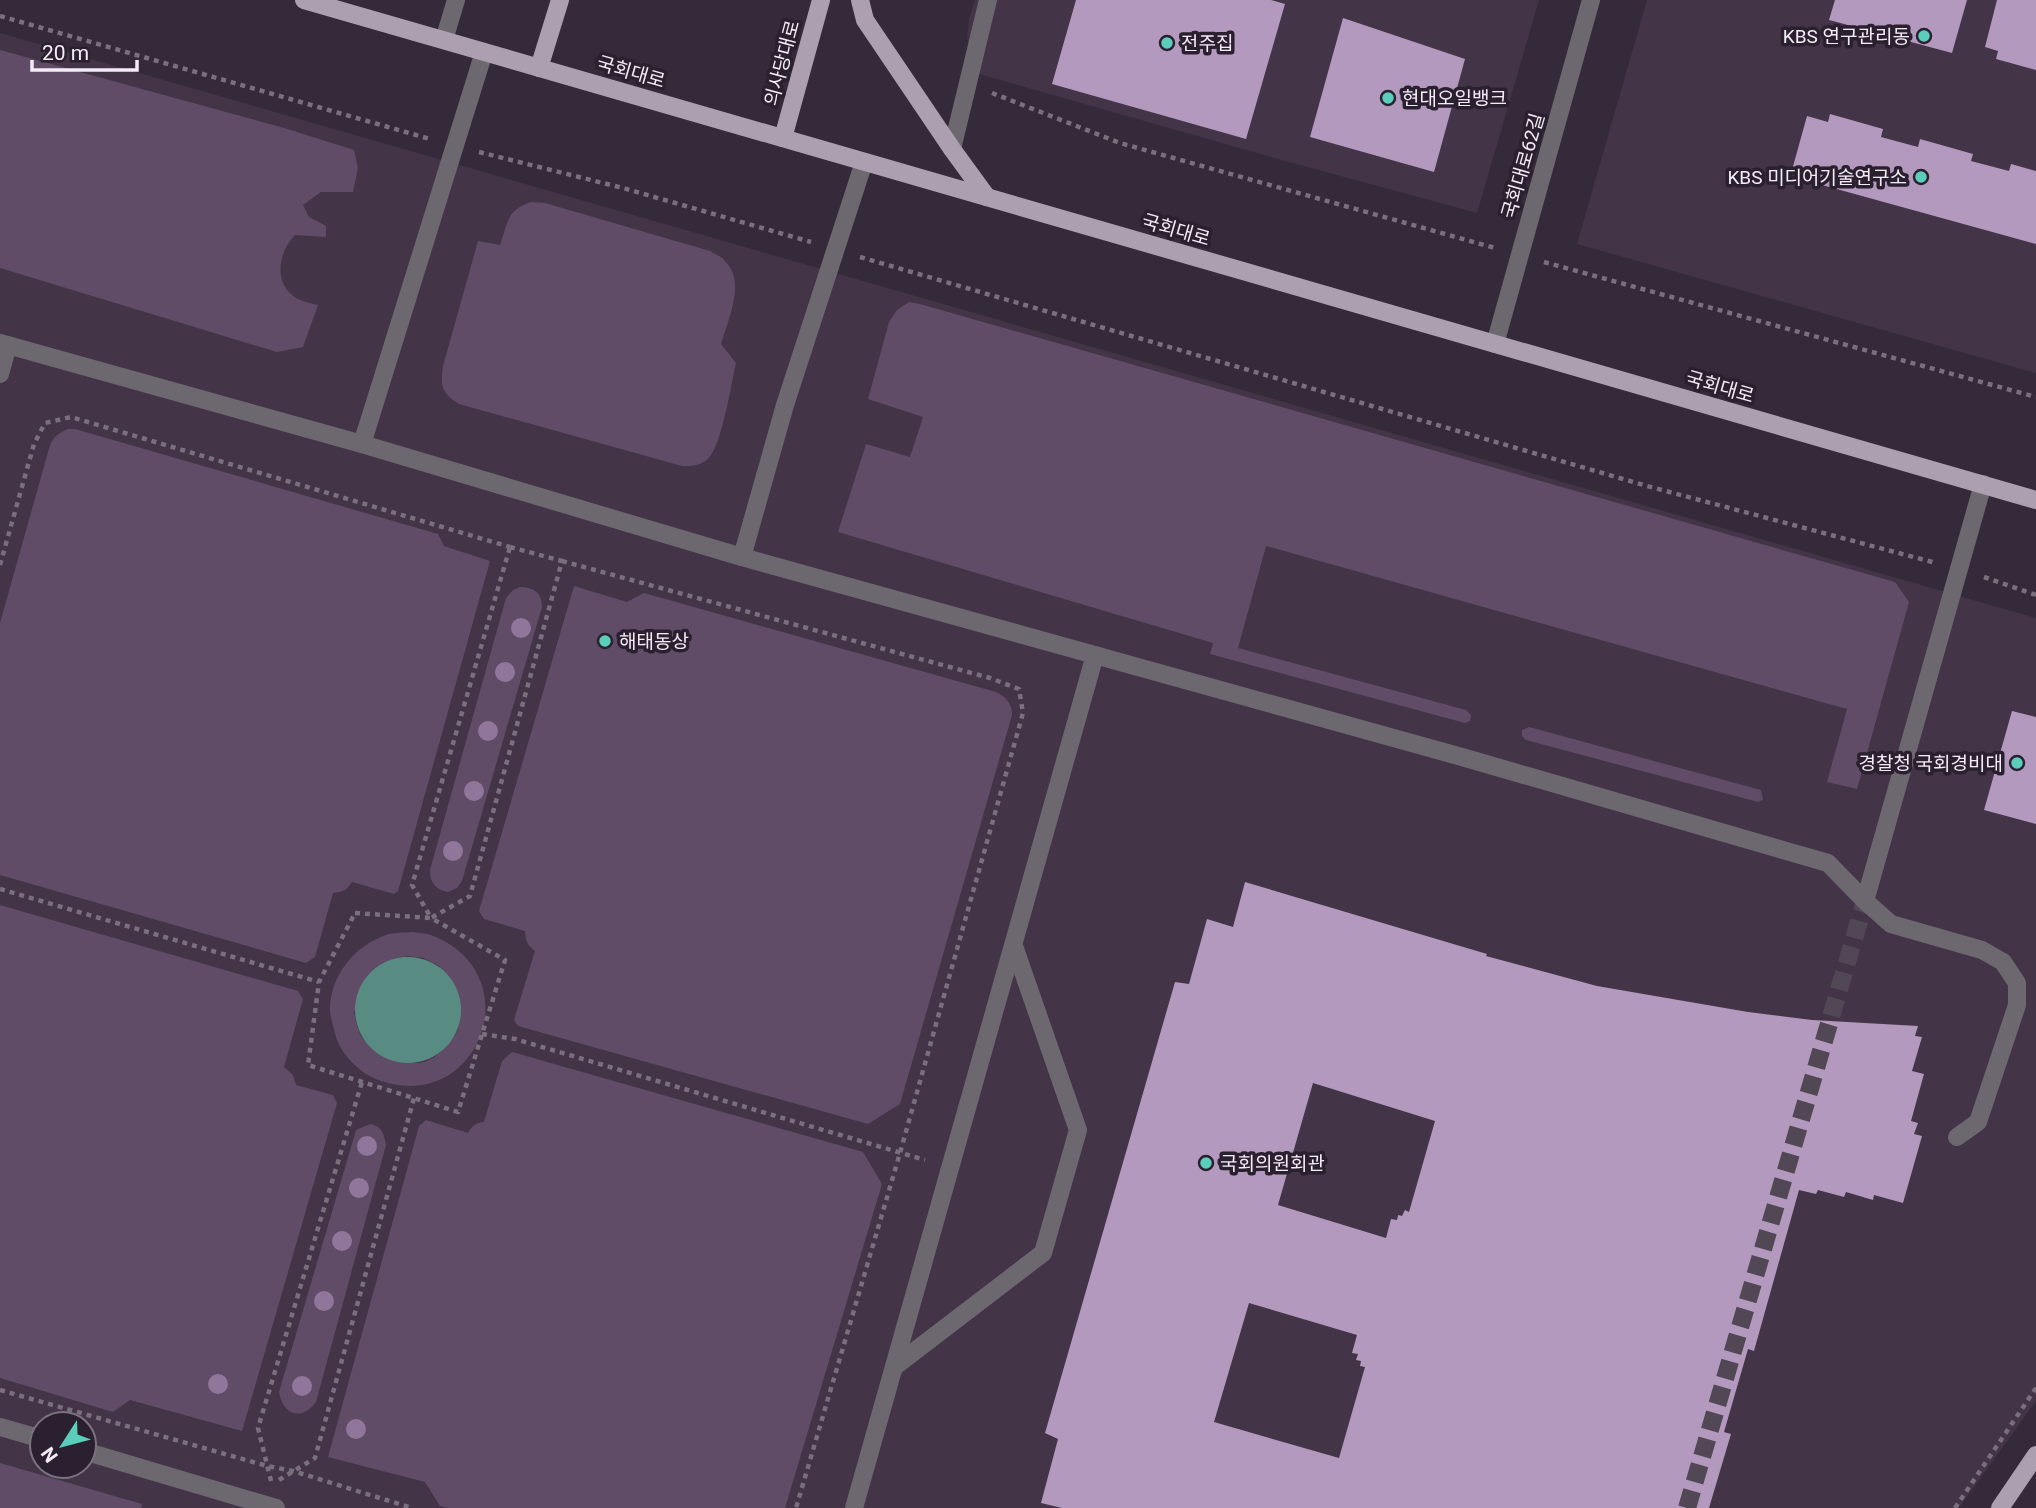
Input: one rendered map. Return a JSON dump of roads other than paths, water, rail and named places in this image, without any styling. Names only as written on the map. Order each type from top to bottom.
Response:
[{"type":"main road","name":"국회대로","points":[[304,0],[2036,500]]},
{"type":"main road","points":[[539,68],[560,0]]},
{"type":"main road","name":"의사당대로","points":[[783,138],[821,0]]},
{"type":"main road","points":[[860,0],[865,20],[987,197]]},
{"type":"main road","points":[[2000,1508],[2036,1455]]},
{"type":"street","points":[[444,40],[456,0]]},
{"type":"street","points":[[952,149],[988,0]]},
{"type":"street","name":"국회대로62길","points":[[1495,344],[1591,0]]},
{"type":"street","points":[[362,444],[484,52]]},
{"type":"street","points":[[742,557],[785,405],[864,162]]},
{"type":"street","points":[[0,374],[4,344],[362,444],[742,557],[1469,759],[1828,863],[1864,901],[1891,924],[1982,950],[2003,962],[2017,983],[2017,1005],[1978,1122],[1957,1137]]},
{"type":"street","points":[[1864,901],[1983,484]]},
{"type":"street","points":[[854,1508],[1095,655]]},
{"type":"street","points":[[894,1367],[1043,1253],[1075,1142],[1078,1129],[1014,946]]},
{"type":"street","points":[[0,1427],[28,1435]]},
{"type":"street","points":[[98,1455],[276,1508]]},
{"type":"tunnel","points":[[1687,1508],[1865,901]]},
{"type":"place","name":"KBS 연구관리동","points":[[1924,36]]},
{"type":"place","name":"전주집","points":[[1167,43]]},
{"type":"place","name":"현대오일뱅크","points":[[1388,98]]},
{"type":"place","name":"KBS 미디어기술연구소","points":[[1921,177]]},
{"type":"place","name":"해태동상","points":[[605,641]]},
{"type":"place","name":"경찰청 국회경비대","points":[[2017,763]]},
{"type":"place","name":"국회의원회관","points":[[1206,1163]]}]
